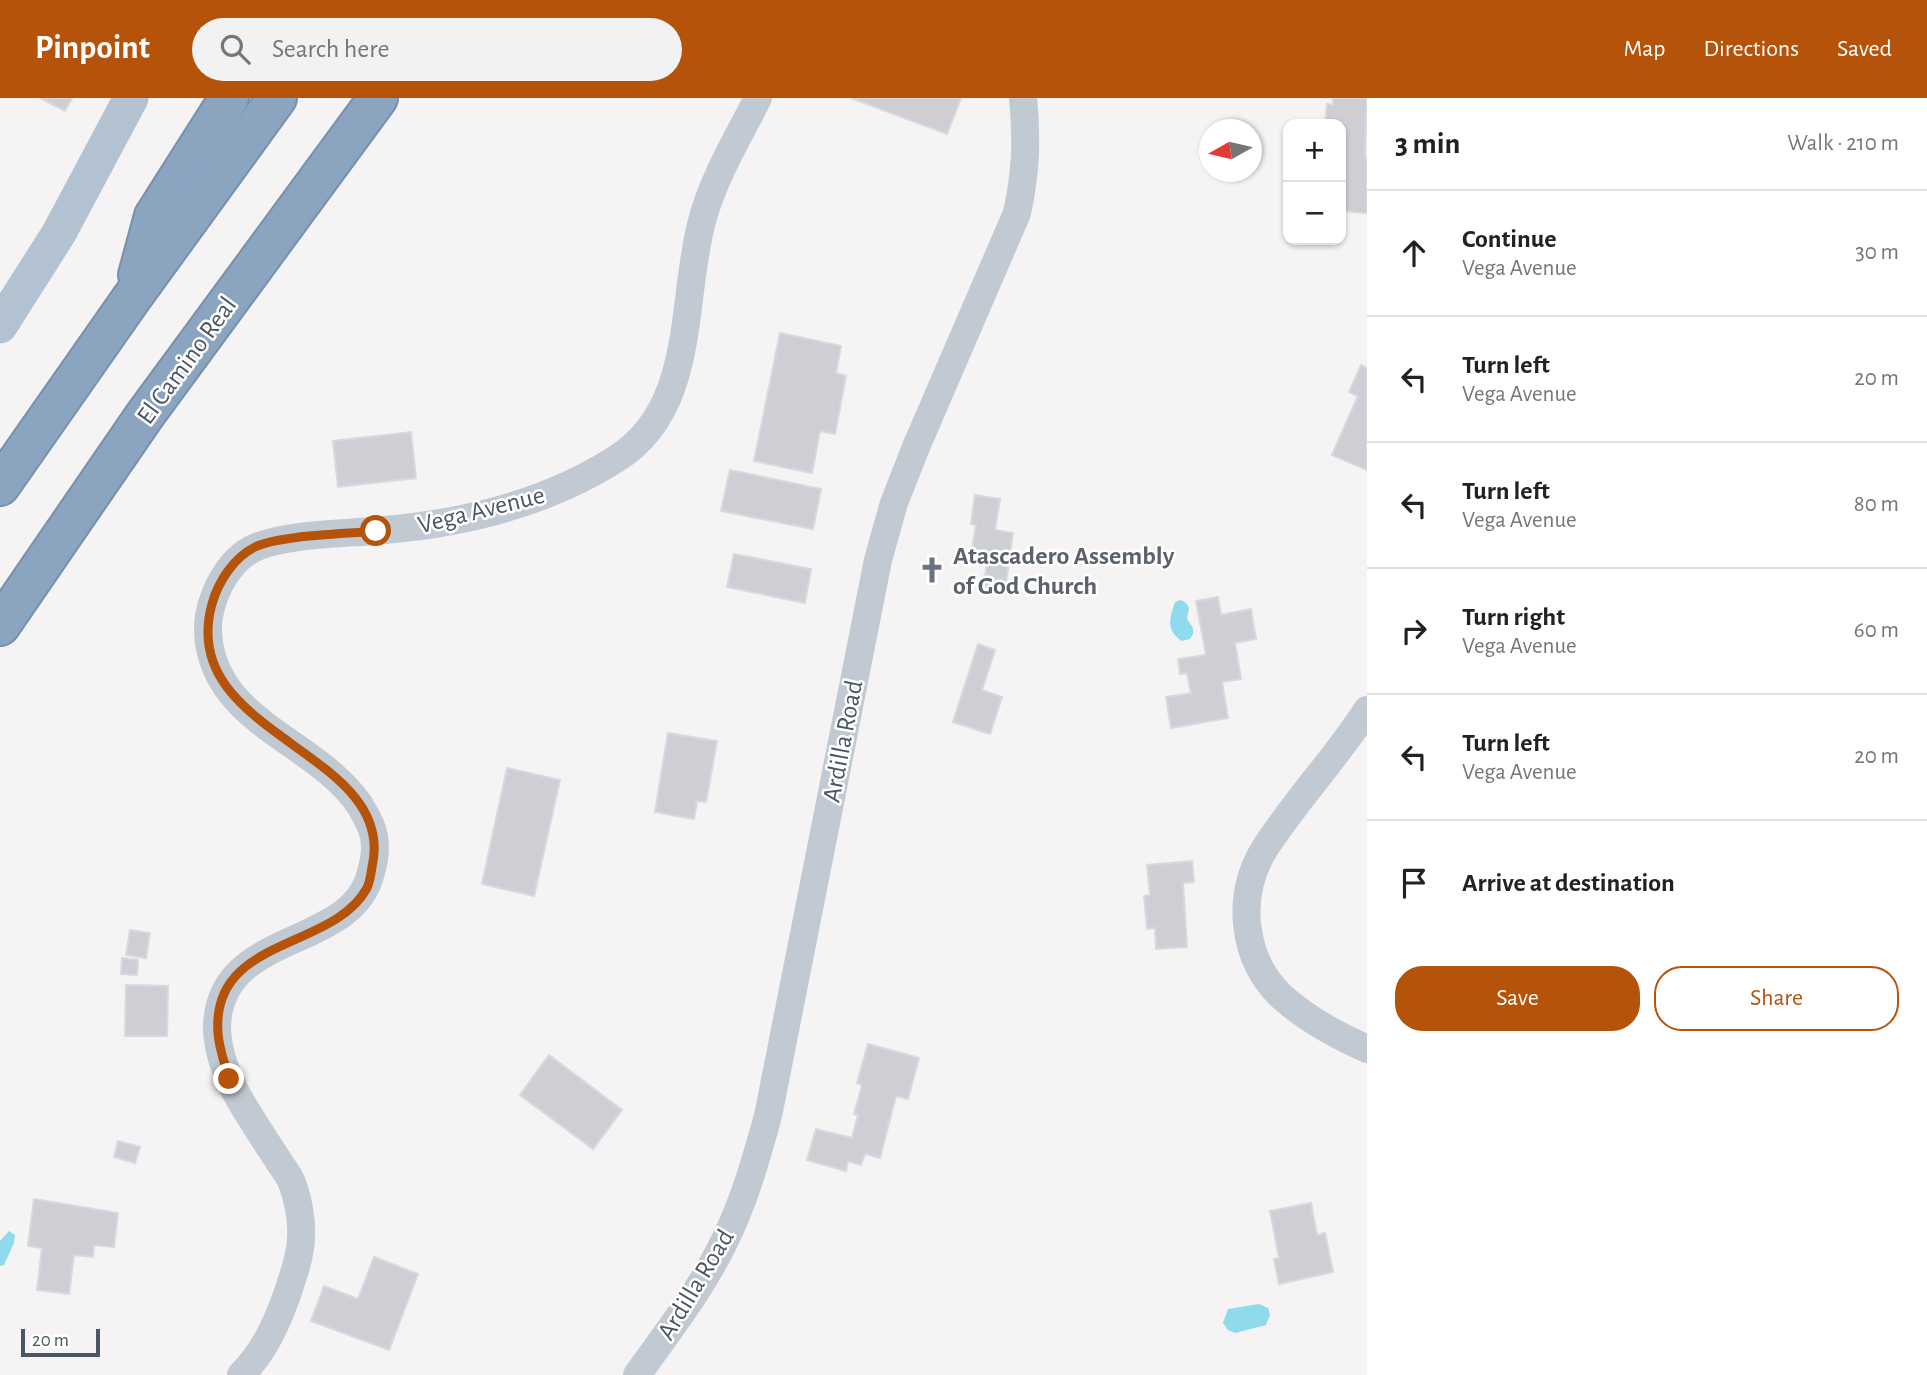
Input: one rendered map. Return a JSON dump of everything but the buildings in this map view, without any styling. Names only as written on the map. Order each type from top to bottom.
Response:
[{"type":"highway","points":[[131,299],[154,216],[229,98]]},
{"type":"highway","points":[[0,486],[277,98]]},
{"type":"highway","name":"El Camino Real","points":[[0,626],[145,415],[378,98]]},
{"type":"main road","points":[[0,326],[59,233],[131,98]]},
{"type":"street","name":"Vega Avenue","points":[[241,1375],[270,1337],[283,1307],[301,1251],[300,1219],[292,1183],[246,1112],[229,1079],[219,1047],[219,1013],[225,991],[239,971],[268,952],[320,928],[352,906],[368,887],[374,861],[375,837],[368,818],[349,790],[312,758],[264,724],[228,691],[214,666],[207,624],[215,593],[237,560],[256,546],[288,539],[418,527],[460,520],[550,494],[635,446],[654,425],[676,378],[690,306],[696,245],[703,217],[714,187],[758,98]]},
{"type":"street","name":"Ardilla Road","points":[[636,1375],[703,1280],[724,1243],[755,1164],[768,1116],[878,561],[894,503],[916,447],[1017,213],[1025,174],[1027,134],[1023,98]]},
{"type":"street","points":[[1367,710],[1264,849],[1251,876],[1245,915],[1250,945],[1262,972],[1281,995],[1328,1031],[1367,1049]]},
{"type":"water","points":[[1181,600],[1189,608],[1187,619],[1193,628],[1190,639],[1182,641],[1173,632],[1170,623],[1175,602]]},
{"type":"water","points":[[9,1231],[15,1235],[14,1243],[4,1265],[0,1266],[0,1241]]},
{"type":"water","points":[[1259,1304],[1268,1308],[1270,1315],[1266,1325],[1235,1333],[1228,1330],[1223,1323],[1228,1309]]},
{"type":"place","name":"Atascadero Assembly of God Church","points":[[932,570]]},
{"type":"route","points":[[229,1079],[219,1047],[217,1030],[225,991],[239,971],[268,952],[334,920],[352,906],[368,887],[374,861],[375,837],[368,818],[349,790],[312,758],[264,724],[228,691],[214,666],[207,624],[215,593],[237,560],[256,546],[288,539],[376,531]]}]
